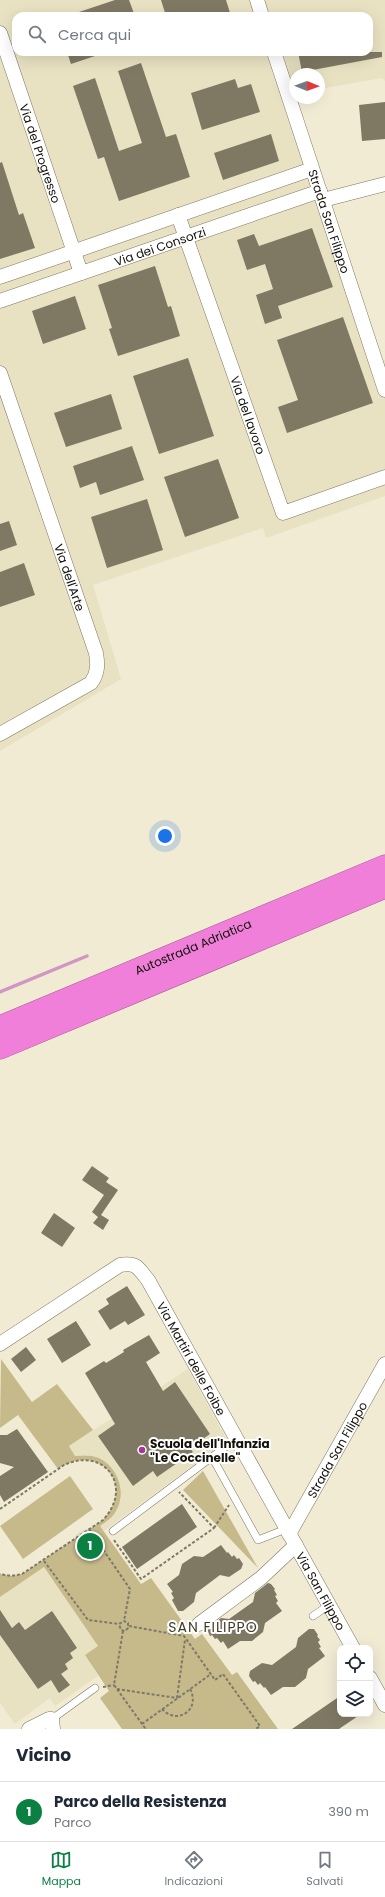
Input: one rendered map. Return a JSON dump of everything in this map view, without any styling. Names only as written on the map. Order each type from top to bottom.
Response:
[{"type":"highway","name":"Autostrada Adriatica","points":[[0,1027],[385,866]]},
{"type":"highway","name":"Autostrada Adriatica","points":[[0,1048],[385,886]]},
{"type":"street","points":[[257,0],[261,12]]},
{"type":"street","name":"Via del Progresso","points":[[0,33],[81,273]]},
{"type":"street","name":"Strada San Filippo","points":[[275,56],[385,390]]},
{"type":"street","name":"Via dei Consorzi","points":[[0,277],[312,169]]},
{"type":"street","name":"Via dei Consorzi","points":[[0,301],[186,237],[321,195],[385,184]]},
{"type":"street","name":"Via del lavoro","points":[[178,215],[283,512],[385,477]]},
{"type":"street","name":"Via dell'Arte","points":[[0,373],[96,653],[98,665],[96,675],[91,682],[0,734]]},
{"type":"street","name":"Via Martiri delle Foibe","points":[[0,1344],[120,1265],[130,1263],[136,1266],[148,1280],[290,1536]]},
{"type":"street","name":"Strada San Filippo","points":[[199,1624],[261,1578],[290,1536],[385,1364]]},
{"type":"street","name":"Via San Filippo","points":[[290,1536],[351,1645]]},
{"type":"street","points":[[372,1681],[385,1705]]},
{"type":"street","points":[[29,1729],[45,1720],[52,1724]]},
{"type":"lane","points":[[113,1531],[236,1438]]},
{"type":"lane","points":[[212,1457],[258,1540],[290,1536]]},
{"type":"lane","points":[[313,1616],[329,1605]]},
{"type":"lane","points":[[52,1724],[95,1688]]},
{"type":"path","points":[[0,1509],[64,1465],[74,1460],[86,1459],[97,1462],[107,1468],[113,1478],[116,1489],[116,1500],[111,1511],[103,1520],[44,1561],[22,1574],[11,1576],[0,1574]]},
{"type":"path","points":[[173,1486],[214,1528]]},
{"type":"path","points":[[113,1531],[110,1534],[141,1579],[214,1528],[234,1497]]},
{"type":"path","points":[[44,1561],[88,1620],[119,1624],[124,1621],[130,1589],[89,1529]]},
{"type":"path","points":[[124,1621],[127,1622],[129,1626],[184,1636],[215,1680],[223,1674],[262,1729]]},
{"type":"path","points":[[119,1624],[119,1628],[123,1631]]},
{"type":"path","points":[[129,1626],[123,1631],[114,1685],[145,1728],[144,1729]]},
{"type":"path","points":[[177,1698],[186,1638]]},
{"type":"path","points":[[142,1724],[211,1674]]},
{"type":"path","points":[[116,1688],[177,1698]]},
{"type":"path","points":[[162,1709],[166,1713],[176,1717],[186,1714],[190,1710],[193,1699],[190,1689]]},
{"type":"path","points":[[256,1729],[260,1726]]},
{"type":"shaded area","points":[[0,0],[385,0],[385,81],[382,78],[325,88],[325,68],[289,68],[289,94],[281,95],[371,363],[385,360],[385,496],[266,538],[263,528],[93,585],[121,679],[0,751]]},
{"type":"shaded area","points":[[1,1359],[32,1402],[57,1384],[93,1430],[69,1446],[75,1456],[93,1456],[106,1462],[116,1474],[119,1481],[121,1496],[119,1504],[113,1516],[100,1526],[141,1584],[151,1578],[195,1639],[202,1634],[232,1675],[237,1672],[278,1729],[122,1729],[100,1698],[109,1691],[85,1655],[98,1646],[44,1567],[0,1597],[0,1574],[11,1576],[22,1574],[103,1520],[112,1506],[116,1493],[114,1481],[108,1470],[99,1463],[87,1460],[73,1462],[58,1469],[18,1415],[0,1428]]},
{"type":"shaded area","name":"Scuola dell'Infanzia \"Le Coccinelle\"","points":[[188,1369],[227,1440],[104,1531],[100,1526],[109,1520],[121,1499],[117,1475],[87,1455],[75,1456],[69,1446]]},
{"type":"shaded area","points":[[203,1471],[258,1568],[183,1490]]},
{"type":"shaded area","points":[[70,1476],[93,1509],[23,1559],[0,1526]]},
{"type":"shaded area","points":[[44,1567],[98,1646],[86,1655],[98,1676],[55,1706],[50,1698],[15,1724],[0,1703],[0,1597]]},
{"type":"building","points":[[115,0],[129,0],[134,12],[79,12]]},
{"type":"building","points":[[161,0],[226,0],[230,12],[165,12]]},
{"type":"building","points":[[373,52],[382,52],[382,57],[323,68],[301,68],[299,56],[373,56]]},
{"type":"building","points":[[68,56],[95,56],[71,64]]},
{"type":"building","points":[[141,63],[166,137],[176,134],[190,177],[119,201],[104,157],[98,159],[73,86],[95,78],[119,151],[142,143],[118,71]]},
{"type":"building","points":[[235,79],[238,88],[251,84],[260,112],[202,130],[191,93]]},
{"type":"building","points":[[385,102],[385,139],[362,141],[359,105]]},
{"type":"building","points":[[271,134],[279,161],[223,180],[214,153]]},
{"type":"building","points":[[2,162],[19,215],[23,213],[35,248],[0,259],[0,163]]},
{"type":"building","points":[[312,228],[333,287],[278,306],[282,318],[265,324],[256,295],[273,289],[265,264],[247,270],[237,240],[254,234],[259,246]]},
{"type":"building","points":[[155,266],[168,307],[171,306],[180,336],[118,356],[109,329],[112,328],[98,285]]},
{"type":"building","points":[[75,296],[86,329],[43,344],[32,311]]},
{"type":"building","points":[[343,317],[373,403],[287,433],[278,407],[298,400],[277,340]]},
{"type":"building","points":[[188,358],[214,436],[159,454],[133,376]]},
{"type":"building","points":[[111,394],[122,429],[66,447],[54,413]]},
{"type":"building","points":[[132,446],[144,480],[100,495],[96,482],[80,488],[73,466]]},
{"type":"building","points":[[218,459],[239,518],[185,537],[164,477]]},
{"type":"building","points":[[147,499],[163,550],[107,568],[91,517]]},
{"type":"building","points":[[9,521],[17,545],[0,551],[0,524]]},
{"type":"building","points":[[24,563],[35,595],[0,607],[0,572]]},
{"type":"building","points":[[92,1166],[109,1178],[106,1182],[118,1190],[101,1215],[109,1220],[103,1230],[93,1223],[98,1217],[92,1212],[104,1195],[82,1180]]},
{"type":"building","points":[[54,1213],[75,1228],[62,1247],[41,1233]]},
{"type":"building","points":[[127,1286],[145,1315],[128,1325],[125,1321],[110,1330],[98,1311],[109,1304],[106,1299]]},
{"type":"building","points":[[76,1321],[91,1345],[62,1363],[47,1339]]},
{"type":"building","points":[[149,1335],[160,1353],[146,1362],[163,1391],[175,1382],[210,1434],[190,1448],[193,1452],[157,1477],[153,1471],[133,1486],[98,1436],[115,1424],[85,1373],[104,1361],[106,1363],[124,1352],[123,1350]]},
{"type":"building","points":[[26,1347],[36,1360],[21,1372],[11,1359]]},
{"type":"building","points":[[17,1429],[48,1472],[4,1502],[0,1495],[0,1476],[14,1467],[0,1463],[0,1435],[7,1435]]},
{"type":"building","points":[[182,1504],[197,1527],[137,1569],[122,1547]]},
{"type":"building","points":[[221,1545],[232,1557],[234,1555],[237,1559],[239,1558],[243,1564],[241,1569],[229,1577],[220,1575],[196,1593],[194,1602],[183,1611],[178,1611],[172,1600],[174,1598],[171,1593],[173,1592],[167,1584],[179,1575],[182,1564],[194,1556],[203,1557]]},
{"type":"building","points":[[268,1583],[275,1589],[274,1590],[277,1595],[275,1596],[278,1601],[276,1603],[282,1611],[265,1623],[263,1632],[252,1641],[240,1641],[228,1649],[223,1641],[221,1643],[217,1638],[215,1639],[212,1635],[210,1636],[207,1629],[221,1618],[229,1619],[253,1602],[255,1593]]},
{"type":"building","points":[[0,1610],[12,1628],[19,1622],[25,1630],[52,1611],[77,1648],[70,1653],[73,1658],[65,1664],[68,1669],[61,1674],[70,1685],[59,1693],[51,1680],[38,1689],[0,1635]]},
{"type":"building","points":[[309,1629],[314,1629],[318,1635],[317,1636],[320,1640],[318,1642],[321,1647],[319,1648],[325,1656],[308,1669],[306,1678],[295,1687],[283,1687],[271,1695],[260,1683],[258,1685],[255,1681],[253,1682],[249,1676],[250,1671],[262,1663],[272,1665],[296,1647],[298,1638]]},
{"type":"building","points":[[337,1698],[337,1717],[357,1717],[339,1729],[292,1729]]},
{"type":"waterway","points":[[0,992],[87,956]]},
{"type":"place","name":"Scuola dell'Infanzia \"Le Coccinelle\"","points":[[142,1450]]},
{"type":"place","name":"Parco della Resistenza","points":[[90,1546]]},
{"type":"district","name":"SAN FILIPPO","points":[[213,1627]]}]
